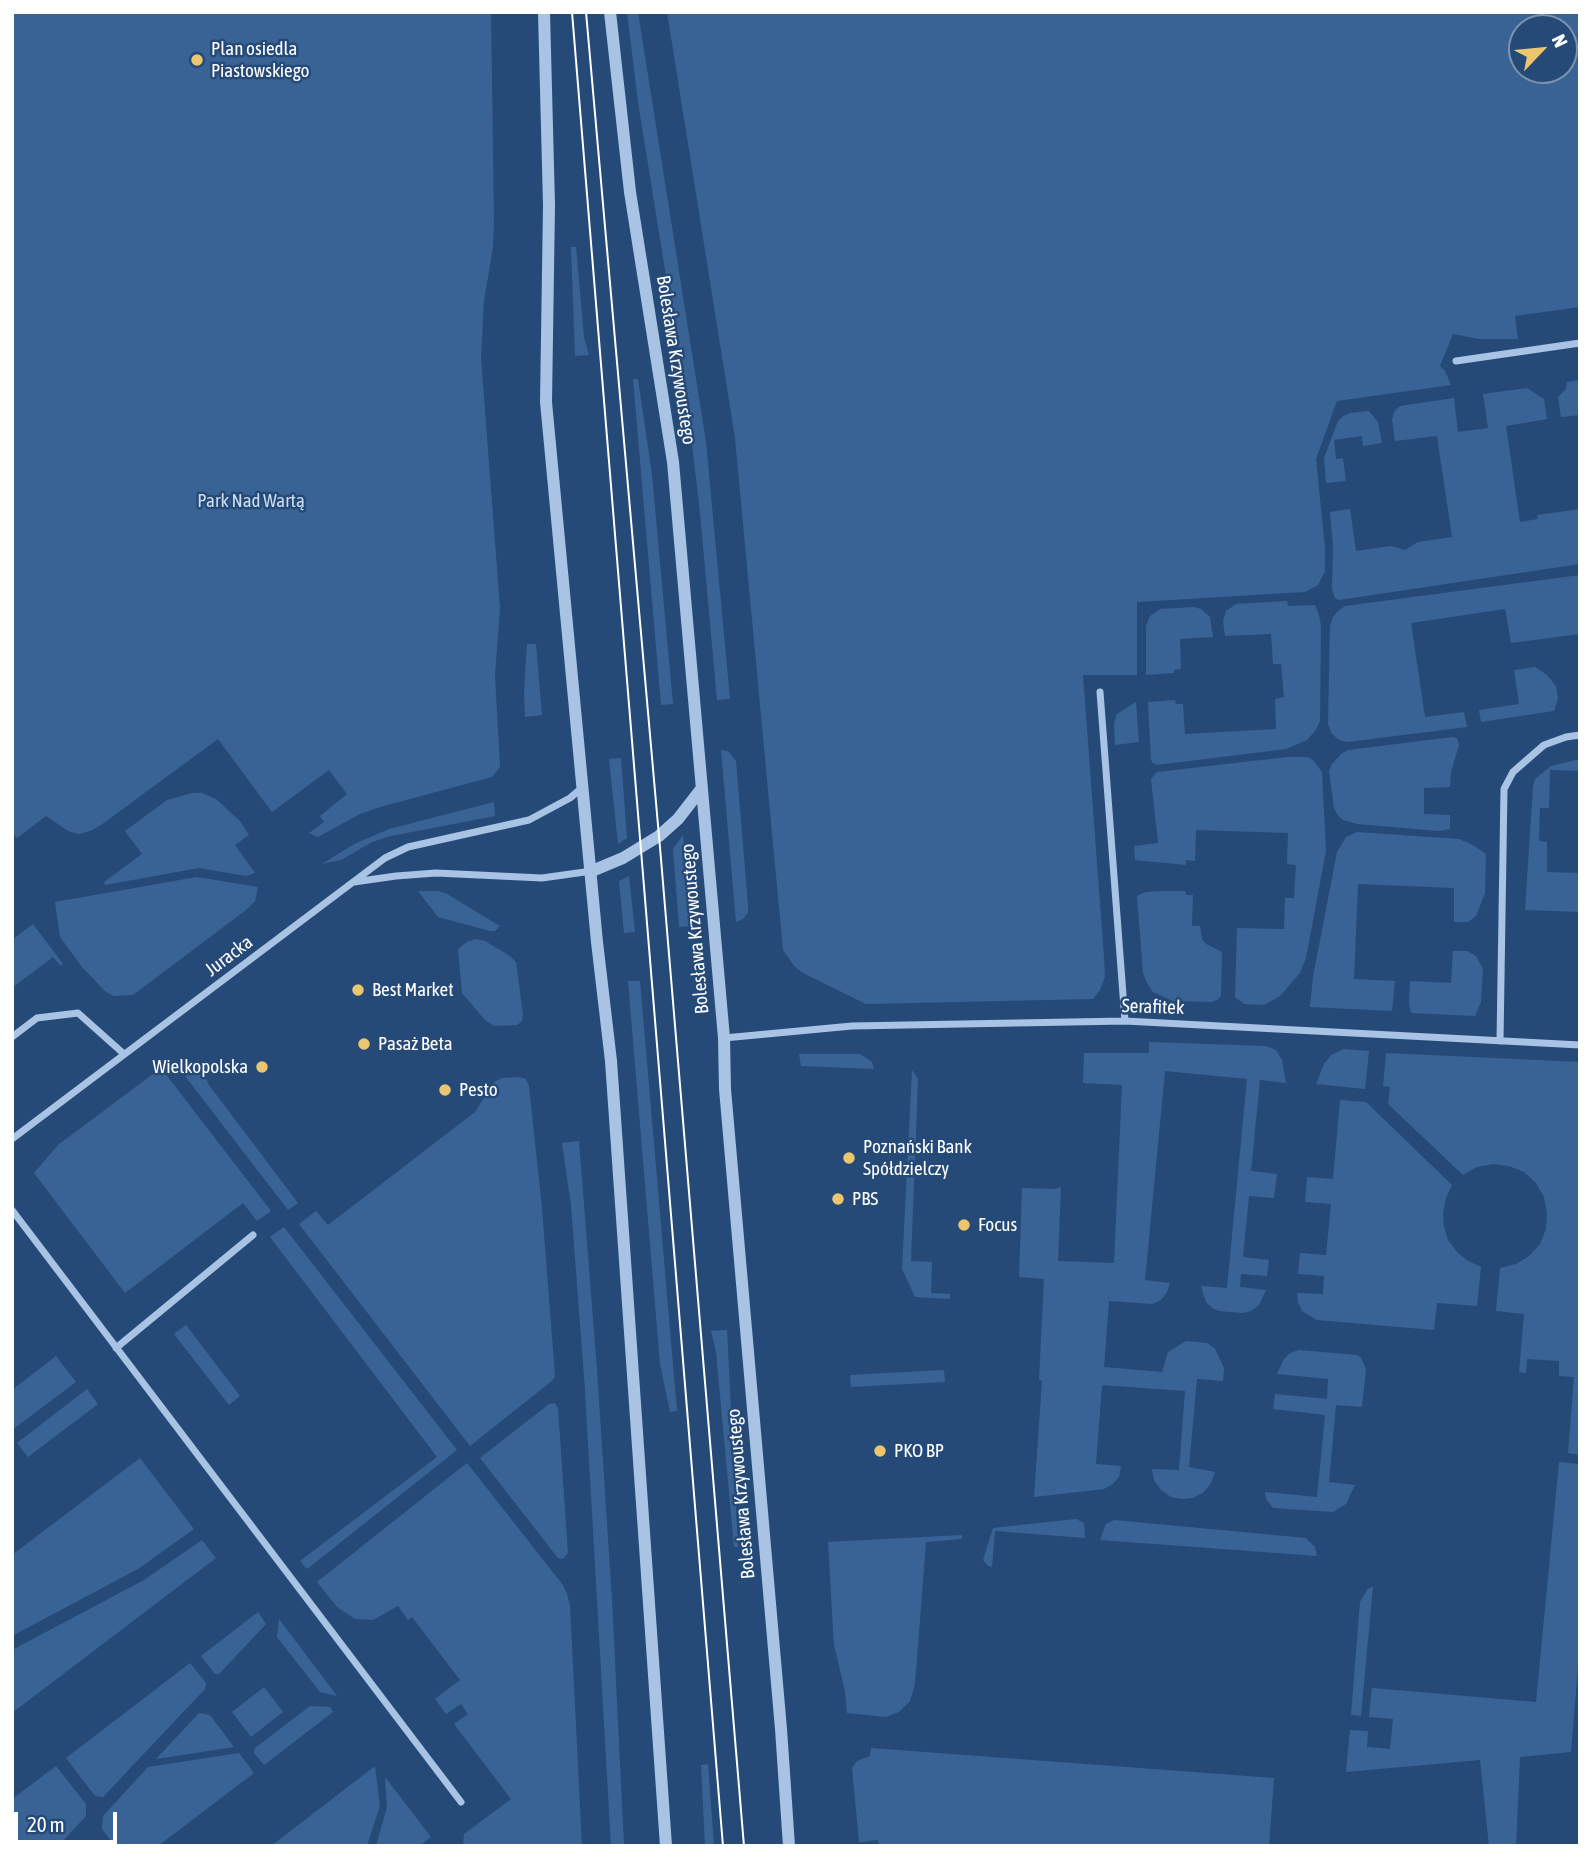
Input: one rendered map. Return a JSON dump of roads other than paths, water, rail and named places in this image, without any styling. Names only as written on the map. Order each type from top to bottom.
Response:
[{"type":"street","points":[[544,12],[549,205],[546,402],[612,1074],[666,1846]]},
{"type":"street","name":"Bolesława Krzywoustego","points":[[610,12],[630,192],[673,461],[724,1038],[725,1089],[789,1846]]},
{"type":"street","points":[[1456,361],[1580,343]]},
{"type":"street","points":[[1100,692],[1125,1021]]},
{"type":"street","points":[[1500,1041],[1504,789],[1513,772],[1544,745],[1580,735]]},
{"type":"street","name":"Juracka","points":[[12,1139],[385,858],[408,847],[529,820],[570,799],[583,787]]},
{"type":"street","points":[[592,871],[623,858],[659,836],[678,819],[702,788]]},
{"type":"street","name":"Juracka","points":[[354,882],[436,873],[542,878],[592,871]]},
{"type":"street","points":[[12,1037],[37,1017],[78,1013],[124,1054]]},
{"type":"street","name":"Serafitek","points":[[724,1038],[852,1026],[1125,1021],[1580,1045]]},
{"type":"street","points":[[12,1210],[461,1802]]},
{"type":"street","points":[[116,1348],[253,1235]]},
{"type":"tram line","points":[[572,12],[723,1846]]},
{"type":"tram line","points":[[586,12],[744,1846]]},
{"type":"place","name":"Plan osiedla Piastowskiego","points":[[197,60]]},
{"type":"place","name":"Best Market","points":[[358,990]]},
{"type":"place","name":"Pasaż Beta","points":[[364,1044]]},
{"type":"place","name":"Wielkopolska","points":[[262,1067]]},
{"type":"place","name":"Pesto","points":[[445,1090]]},
{"type":"place","name":"Poznański Bank Spółdzielczy","points":[[849,1158]]},
{"type":"place","name":"PBS","points":[[838,1199]]},
{"type":"place","name":"Focus","points":[[964,1225]]},
{"type":"place","name":"PKO BP","points":[[880,1451]]},
{"type":"park label","name":"Park Nad Wartą","points":[[251,501]]}]
